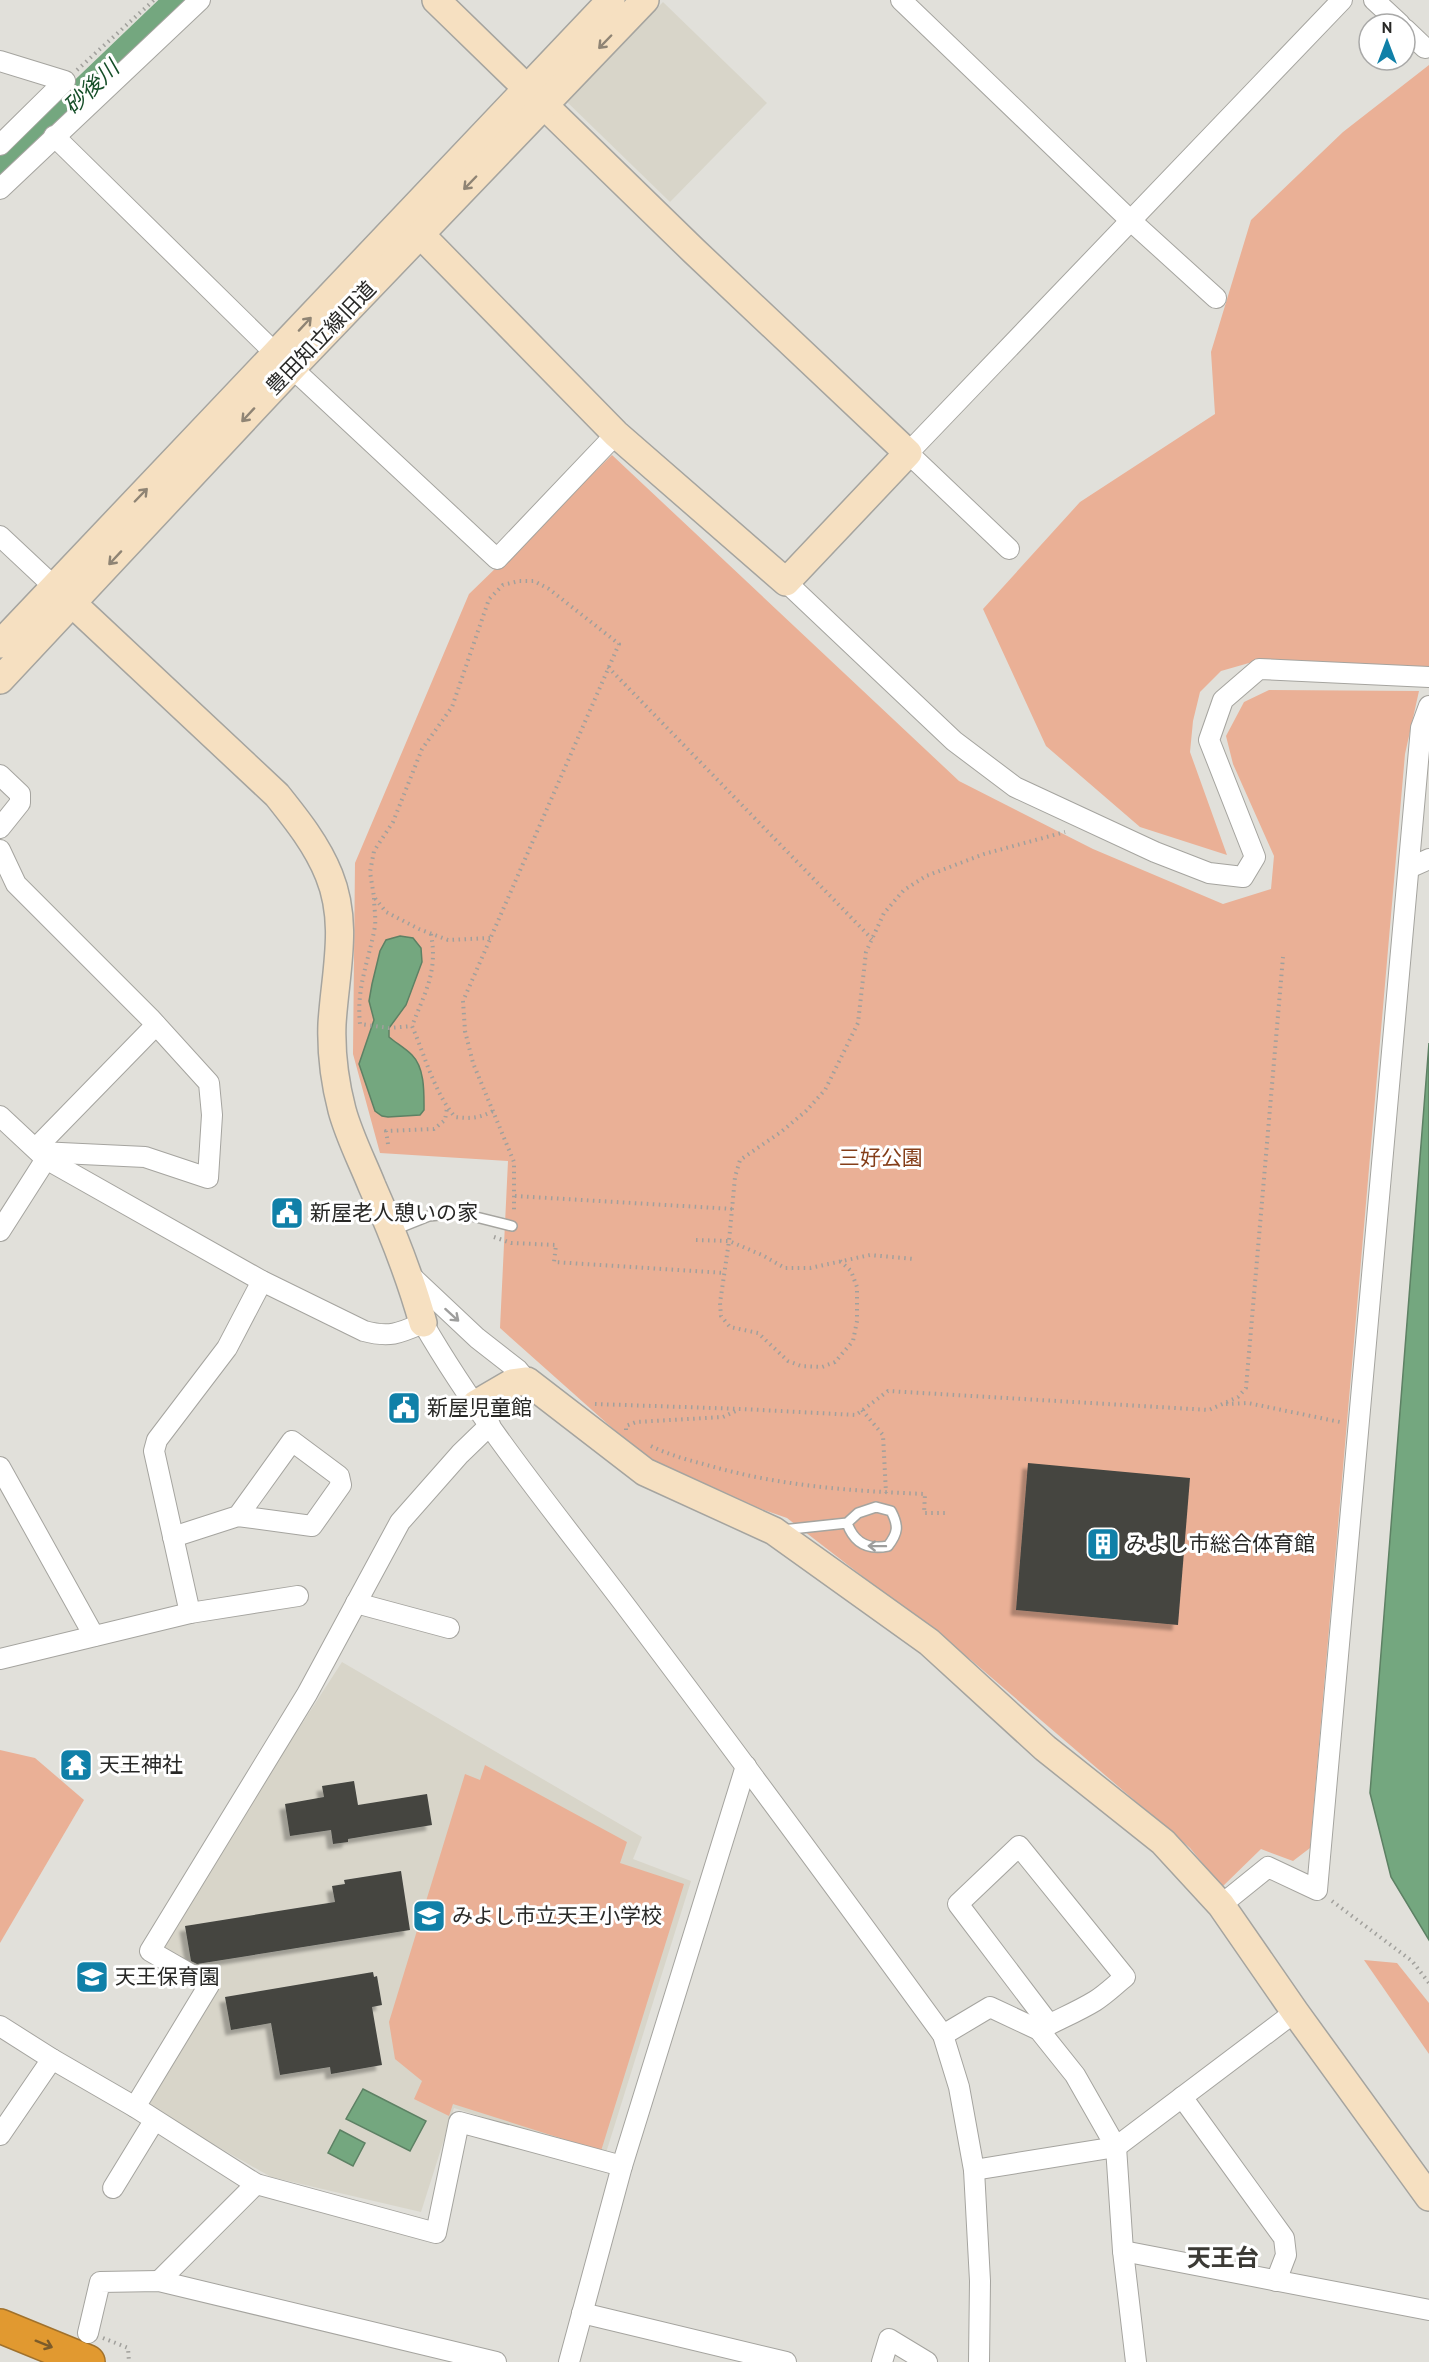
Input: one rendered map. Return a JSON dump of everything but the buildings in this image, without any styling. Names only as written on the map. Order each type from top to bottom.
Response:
[{"type":"highway","points":[[0,2326],[88,2347]]},
{"type":"street","points":[[0,189],[200,0]]},
{"type":"street","points":[[436,0],[485,45],[535,98],[1009,549]]},
{"type":"street","name":"豊田知立線旧道","points":[[284,361],[420,234],[535,98],[610,0]]},
{"type":"street","name":"豊田知立線旧道","points":[[0,680],[63,595],[284,361],[535,98],[645,0]]},
{"type":"street","points":[[901,0],[1130,220],[1215,298]]},
{"type":"street","points":[[786,582],[1342,0]]},
{"type":"street","points":[[1374,0],[1387,12]]},
{"type":"street","points":[[1417,40],[1425,48]]},
{"type":"street","points":[[0,61],[65,81],[0,145]]},
{"type":"street","points":[[54,136],[284,361],[497,559],[616,434]]},
{"type":"street","points":[[420,234],[616,434],[786,582],[954,741],[1015,787],[1155,852],[1209,873],[1243,877],[1255,857],[1209,740],[1223,700],[1259,669],[1429,676]]},
{"type":"street","points":[[0,536],[277,795],[302,825],[321,855],[332,884],[340,924],[341,951],[332,1024],[335,1067],[342,1110],[410,1275],[423,1323],[445,1360],[483,1414],[746,1766],[943,2035],[959,2087],[974,2170],[980,2281],[979,2362]]},
{"type":"street","name":"豊田知立線旧道","points":[[0,645],[63,595]]},
{"type":"street","points":[[1221,1905],[1268,1867],[1317,1890],[1421,728],[1429,706]]},
{"type":"street","points":[[0,775],[20,794],[20,803],[0,828]]},
{"type":"street","points":[[0,850],[16,884],[156,1025],[209,1083],[212,1115],[208,1178],[146,1157],[41,1153]]},
{"type":"street","points":[[1409,868],[1429,859]]},
{"type":"street","points":[[0,1231],[41,1153],[156,1025]]},
{"type":"street","points":[[0,1116],[41,1153],[262,1281],[364,1331],[381,1335],[396,1334],[423,1323]]},
{"type":"street","points":[[410,1275],[477,1338],[518,1370],[527,1381],[645,1472],[774,1531],[929,1642],[1045,1748],[1163,1842],[1221,1905],[1295,2012],[1429,2197]]},
{"type":"street","points":[[190,1613],[154,1451],[157,1440],[227,1348],[262,1281]]},
{"type":"street","points":[[135,2107],[209,1985],[150,1951],[308,1694],[400,1522],[460,1454],[483,1414],[512,1383],[527,1381]]},
{"type":"street","points":[[173,1537],[238,1516],[312,1526],[341,1485],[339,1476],[292,1441],[238,1516]]},
{"type":"street","points":[[0,1467],[94,1636]]},
{"type":"street","points":[[0,1659],[190,1613],[298,1596]]},
{"type":"street","points":[[356,1603],[449,1628]]},
{"type":"street","points":[[569,2362],[622,2166],[746,1766]]},
{"type":"street","points":[[943,2035],[990,2007],[1044,2027],[1095,2000],[1125,1977],[1019,1846],[958,1904],[1044,2027],[1116,2146],[1123,2251],[1136,2362]]},
{"type":"street","points":[[974,2170],[1116,2146],[1295,2012]]},
{"type":"street","points":[[0,2026],[135,2107],[256,2184],[436,2233],[459,2122],[622,2166]]},
{"type":"street","points":[[0,2135],[52,2059]]},
{"type":"street","points":[[1182,2097],[1284,2238],[1286,2255],[1276,2281]]},
{"type":"street","points":[[113,2188],[154,2121]]},
{"type":"street","points":[[159,2281],[256,2184]]},
{"type":"street","points":[[1123,2251],[1429,2310]]},
{"type":"street","points":[[88,2347],[100,2282],[159,2281],[496,2362]]},
{"type":"street","points":[[582,2313],[786,2362]]},
{"type":"street","points":[[882,2362],[889,2338],[927,2362]]},
{"type":"lane","points":[[392,1231],[429,1216],[460,1213],[512,1226]]},
{"type":"lane","points":[[774,1531],[847,1523],[858,1512],[876,1507],[891,1511],[897,1523],[896,1535],[888,1546],[875,1548],[863,1545],[854,1536],[847,1523]]},
{"type":"path","points":[[65,81],[154,0]]},
{"type":"path","points":[[412,1026],[389,1028],[360,1024],[361,979],[375,924],[370,872],[374,851],[393,822],[422,749],[452,707],[489,599],[503,585],[519,581],[534,581],[549,589],[619,644],[463,1001],[465,1031],[473,1063],[514,1162],[515,1196],[511,1243]]},
{"type":"path","points":[[609,667],[872,939]]},
{"type":"path","points":[[840,1262],[851,1271],[857,1287],[857,1321],[854,1341],[835,1362],[822,1367],[801,1366],[788,1361],[759,1333],[730,1327],[721,1316],[720,1303],[735,1177],[740,1160],[807,1111],[825,1090],[858,1023],[866,952],[884,913],[904,890],[926,876],[984,854],[1095,824]]},
{"type":"path","points":[[374,897],[386,912],[448,940],[490,938]]},
{"type":"path","points":[[430,933],[435,955],[432,971],[412,1026],[447,1107],[455,1117],[470,1119],[493,1111]]},
{"type":"path","points":[[554,1403],[856,1415],[888,1391],[1209,1410],[1238,1397],[1246,1388],[1283,957]]},
{"type":"path","points":[[388,1144],[386,1131],[434,1129],[446,1120],[447,1107]]},
{"type":"path","points":[[515,1196],[733,1209]]},
{"type":"path","points":[[490,1235],[511,1243],[556,1245],[554,1262],[725,1273]]},
{"type":"path","points":[[696,1240],[729,1241],[785,1268],[810,1268],[870,1255],[914,1259]]},
{"type":"path","points":[[1226,1404],[1248,1403],[1359,1426]]},
{"type":"path","points":[[627,1434],[626,1426],[636,1422],[723,1417],[742,1409]]},
{"type":"path","points":[[862,1410],[883,1435],[886,1493]]},
{"type":"path","points":[[646,1443],[665,1453],[743,1476],[808,1487],[925,1494],[924,1512],[945,1514]]},
{"type":"path","points":[[1317,1890],[1413,1961],[1429,1983]]},
{"type":"path","points":[[88,2347],[128,2348],[129,2362]]},
{"type":"shaded area","points":[[663,2],[767,103],[670,202],[566,101]]},
{"type":"shaded area","points":[[400,936],[413,938],[421,948],[422,962],[406,1005],[389,1028],[389,1037],[416,1060],[423,1081],[424,1110],[420,1115],[388,1117],[375,1111],[359,1064],[374,1020],[369,1001],[380,951],[386,940]]},
{"type":"shaded area","points":[[1429,1043],[1429,1940],[1391,1877],[1370,1793]]},
{"type":"shaded area","name":"みよし市立天王小学校","points":[[342,1662],[642,1837],[633,1859],[691,1881],[605,2156],[454,2108],[421,2212],[271,2177],[146,2106],[217,1983],[155,1950]]},
{"type":"shaded area","points":[[363,2089],[426,2121],[410,2151],[346,2119]]},
{"type":"shaded area","points":[[340,2130],[365,2143],[353,2166],[328,2153]]},
{"type":"green space","points":[[1429,65],[1429,667],[1256,661],[1221,671],[1200,692],[1193,721],[1190,752],[1227,855],[1140,827],[1046,746],[983,609],[1080,502],[1215,414],[1211,352],[1251,220],[1343,132]]},
{"type":"green space","name":"三好公園","points":[[612,455],[959,781],[1093,849],[1223,904],[1271,889],[1274,856],[1233,764],[1226,736],[1244,702],[1269,690],[1419,691],[1405,754],[1310,1848],[1293,1861],[1261,1849],[1222,1887],[1190,1848],[971,1660],[787,1518],[665,1475],[500,1328],[508,1161],[380,1153],[353,1054],[355,863],[469,594]]},
{"type":"green space","points":[[0,1750],[35,1758],[84,1800],[0,1943]]},
{"type":"green space","points":[[485,1765],[627,1842],[620,1863],[684,1884],[601,2151],[453,2104],[449,2116],[414,2099],[422,2081],[395,2059],[389,2022],[465,1774],[480,1780]]},
{"type":"green space","points":[[1364,1960],[1397,1963],[1429,2003],[1429,2054]]},
{"type":"waterway","name":"砂後川","points":[[0,175],[183,0]]},
{"type":"place","name":"新屋老人憩いの家","points":[[287,1213]]},
{"type":"place","name":"新屋児童館","points":[[404,1408]]},
{"type":"place","name":"みよし市総合体育館","points":[[1103,1544]]},
{"type":"place","name":"天王神社","points":[[76,1765]]},
{"type":"place","name":"みよし市立天王小学校","points":[[429,1916]]},
{"type":"place","name":"天王保育園","points":[[92,1977]]},
{"type":"district","name":"天王台","points":[[1223,2258]]}]
